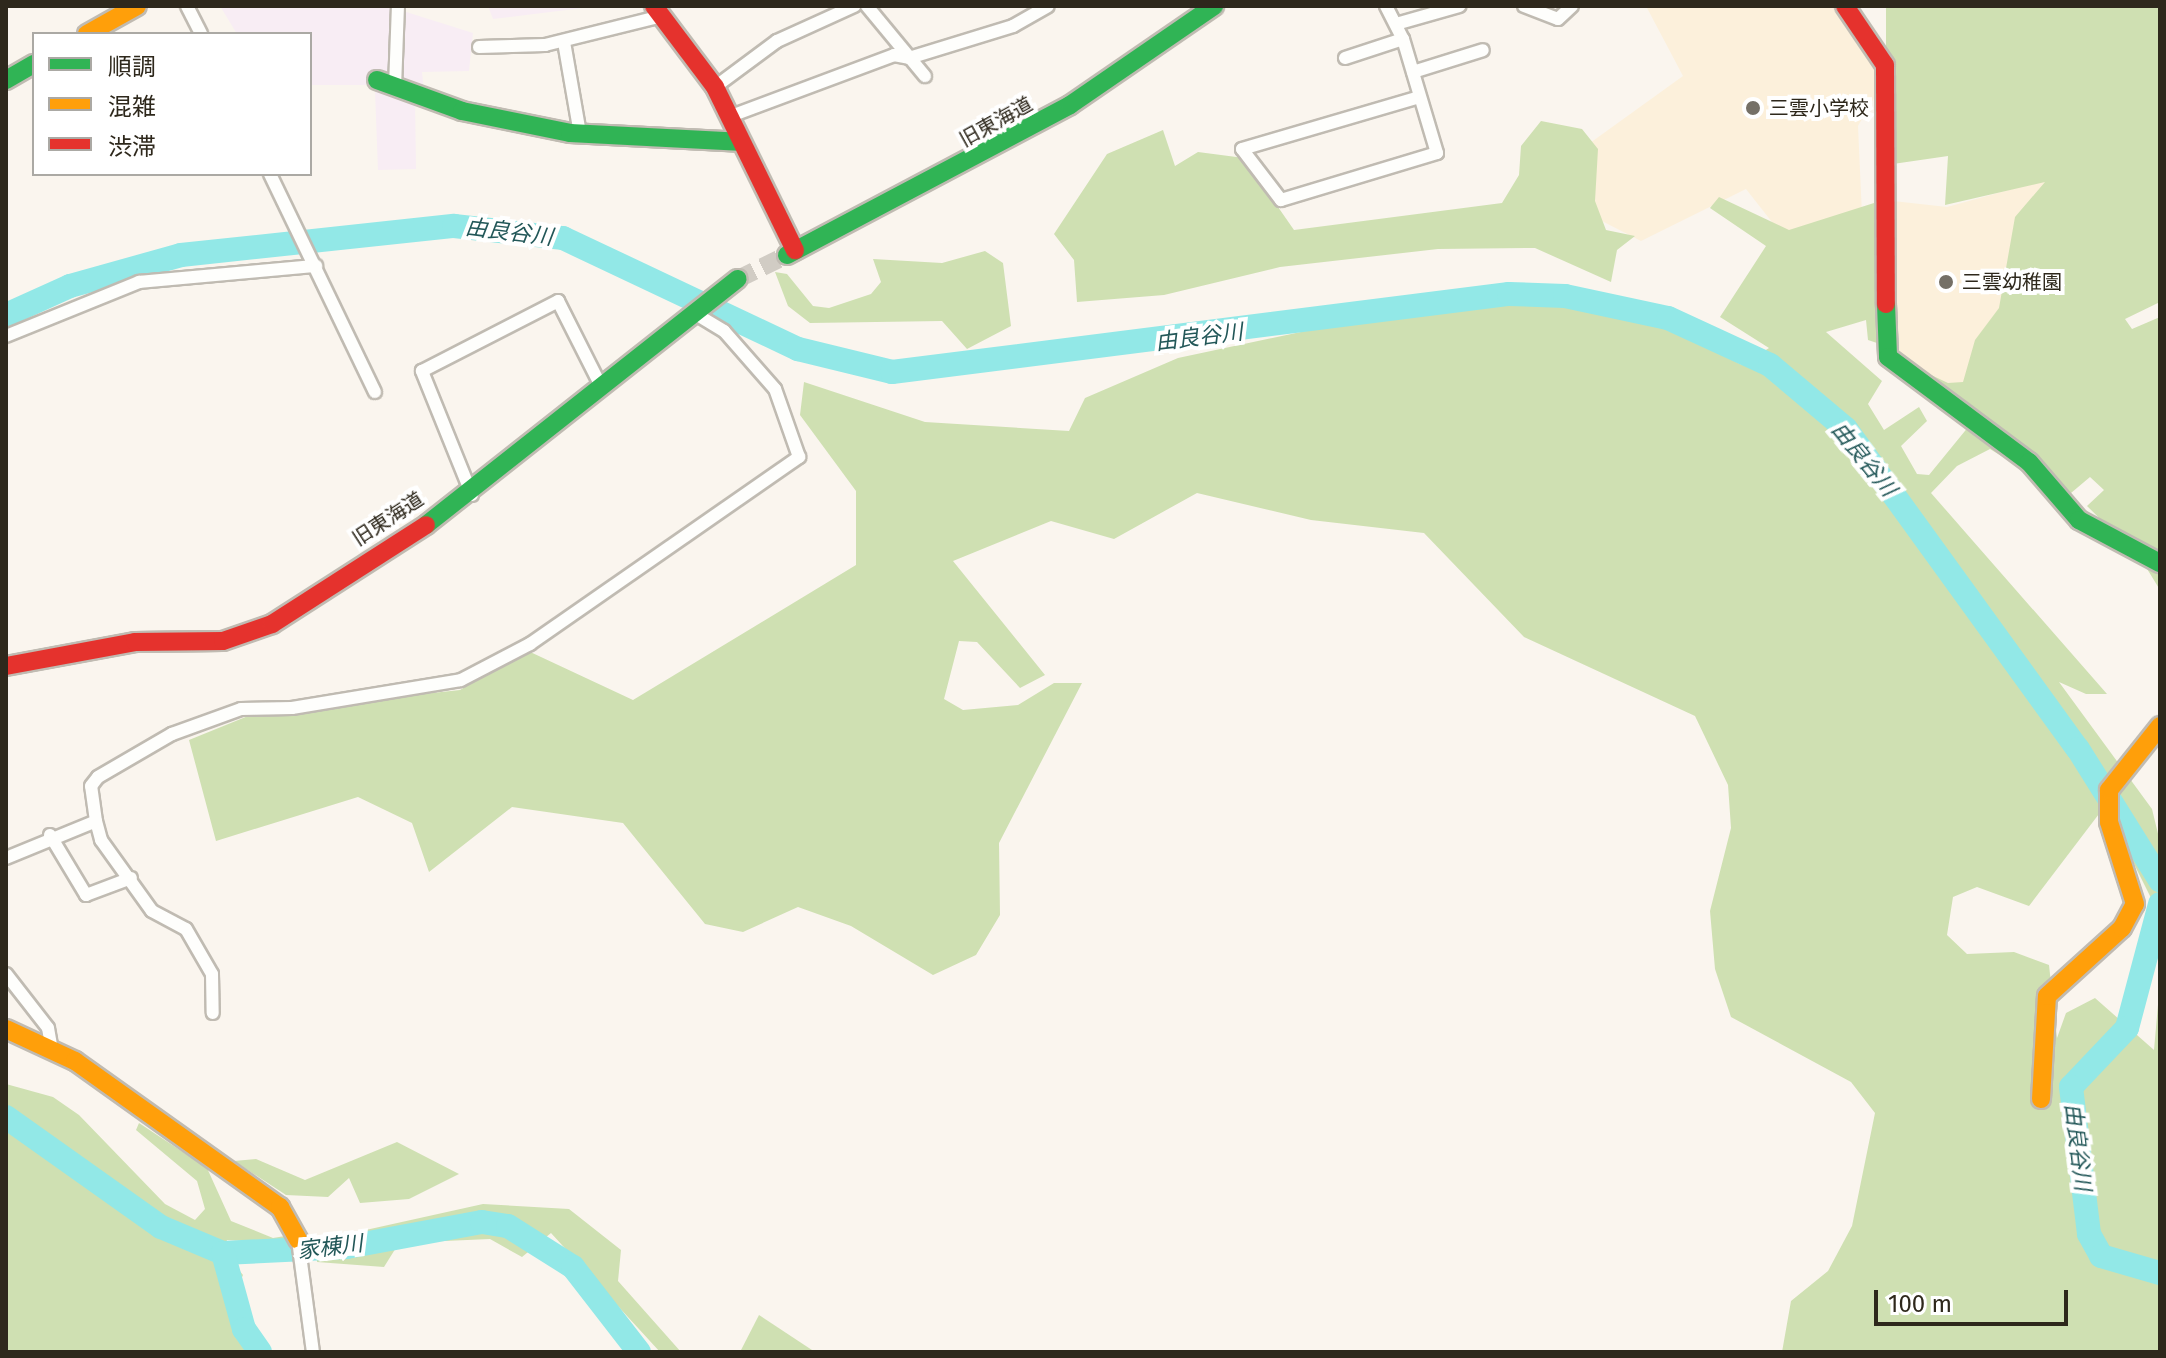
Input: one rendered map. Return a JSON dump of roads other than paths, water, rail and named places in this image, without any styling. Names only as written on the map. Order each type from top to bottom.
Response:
[{"type":"street","points":[[91,32],[137,6]]},
{"type":"street","points":[[187,6],[200,32]]},
{"type":"street","points":[[395,87],[398,6]]},
{"type":"street","points":[[715,87],[777,41],[854,6]]},
{"type":"street","points":[[867,6],[925,76]]},
{"type":"street","points":[[731,116],[894,55],[909,58],[1013,26],[1048,6]]},
{"type":"street","name":"旧東海道","points":[[739,142],[791,253],[1070,105],[1214,6]]},
{"type":"street","points":[[1386,6],[1403,39],[1437,153],[1281,200],[1242,149],[1420,97]]},
{"type":"street","points":[[1396,24],[1459,6]]},
{"type":"street","points":[[1524,6],[1558,19],[1572,6]]},
{"type":"street","points":[[1845,6],[1885,65],[1880,119],[1888,357],[2029,462],[2079,520],[2160,563]]},
{"type":"street","points":[[377,80],[462,111],[580,134],[739,142],[731,116],[715,87],[658,11],[564,42],[479,47]]},
{"type":"street","points":[[1345,58],[1403,39]]},
{"type":"street","points":[[564,42],[580,134]]},
{"type":"street","points":[[1413,72],[1483,50]]},
{"type":"street","points":[[6,80],[32,65]]},
{"type":"street","points":[[271,176],[375,392]]},
{"type":"street","points":[[6,336],[139,282],[314,264]]},
{"type":"street","name":"旧東海道","points":[[6,666],[135,642],[250,635],[472,495],[694,310],[738,279]]},
{"type":"street","points":[[472,495],[422,371],[558,301],[602,388]]},
{"type":"street","points":[[213,1013],[212,974],[186,929],[152,911],[101,840],[91,786],[98,777],[172,734],[241,709],[461,680],[530,644],[799,457],[775,389],[724,331],[694,310]]},
{"type":"street","points":[[2041,1099],[2047,996],[2122,928],[2135,904],[2109,822],[2109,790],[2160,726]]},
{"type":"street","points":[[6,858],[50,835],[96,821]]},
{"type":"street","points":[[50,835],[86,895],[131,878]]},
{"type":"street","points":[[6,974],[48,1028],[51,1045]]},
{"type":"street","points":[[6,1029],[51,1045],[280,1207],[300,1249],[313,1352]]},
{"type":"waterway","name":"由良谷川","points":[[6,315],[70,286],[181,255],[454,226],[563,238],[798,349],[892,372],[1509,294],[1565,296],[1668,318],[1770,365],[1846,429],[2078,749],[2160,880]]},
{"type":"waterway","name":"由良谷川","points":[[2160,904],[2127,1028],[2071,1087],[2089,1234],[2101,1256],[2160,1273]]},
{"type":"waterway","name":"家棟川","points":[[6,1117],[161,1227],[223,1253],[347,1247],[482,1222],[508,1226],[573,1267],[639,1352]]},
{"type":"waterway","points":[[223,1253],[244,1329],[260,1352]]},
{"type":"tunnel","points":[[738,279],[787,255]]},
{"type":"place","name":"三雲小学校","points":[[1753,108]]},
{"type":"place","name":"三雲幼稚園","points":[[1946,282]]}]
